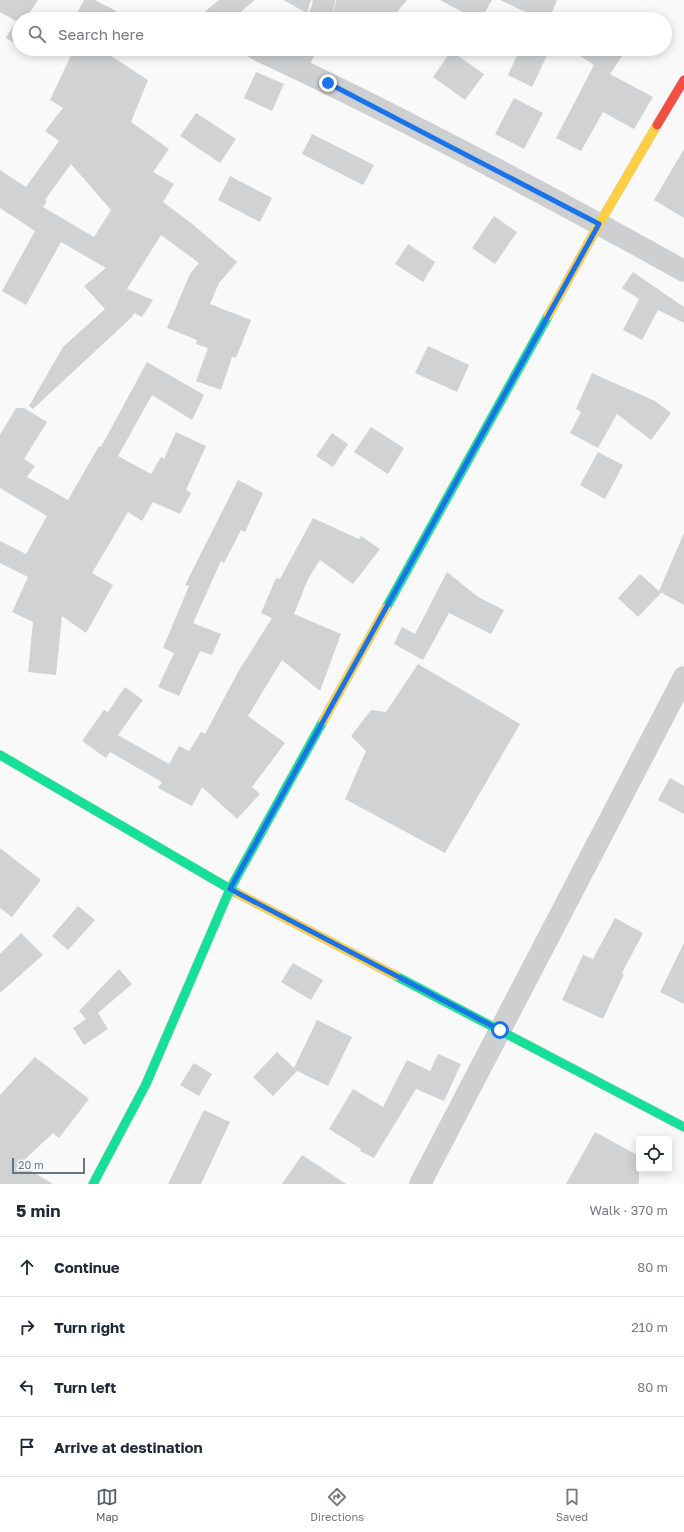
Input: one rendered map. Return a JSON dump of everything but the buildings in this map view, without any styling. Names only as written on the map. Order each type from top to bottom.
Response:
[{"type":"street","points":[[321,12],[324,0]]},
{"type":"street","points":[[300,58],[328,83],[599,224],[684,271]]},
{"type":"street","points":[[93,1184],[146,1084],[230,889],[599,224],[684,80]]},
{"type":"street","points":[[420,1184],[684,677]]},
{"type":"street","points":[[0,755],[230,889],[684,1127]]},
{"type":"traffic: fast","points":[[386,608],[548,316]]},
{"type":"traffic: fast","points":[[93,1184],[146,1084],[230,889],[323,721]]},
{"type":"traffic: fast","points":[[0,755],[237,893]]},
{"type":"traffic: fast","points":[[396,976],[684,1127]]},
{"type":"traffic: slow","points":[[548,316],[599,224],[657,125]]},
{"type":"traffic: slow","points":[[323,721],[386,608]]},
{"type":"traffic: slow","points":[[237,893],[396,976]]},
{"type":"traffic: jam","points":[[657,125],[684,80]]},
{"type":"route","points":[[328,83],[599,224],[230,889],[500,1030]]}]
